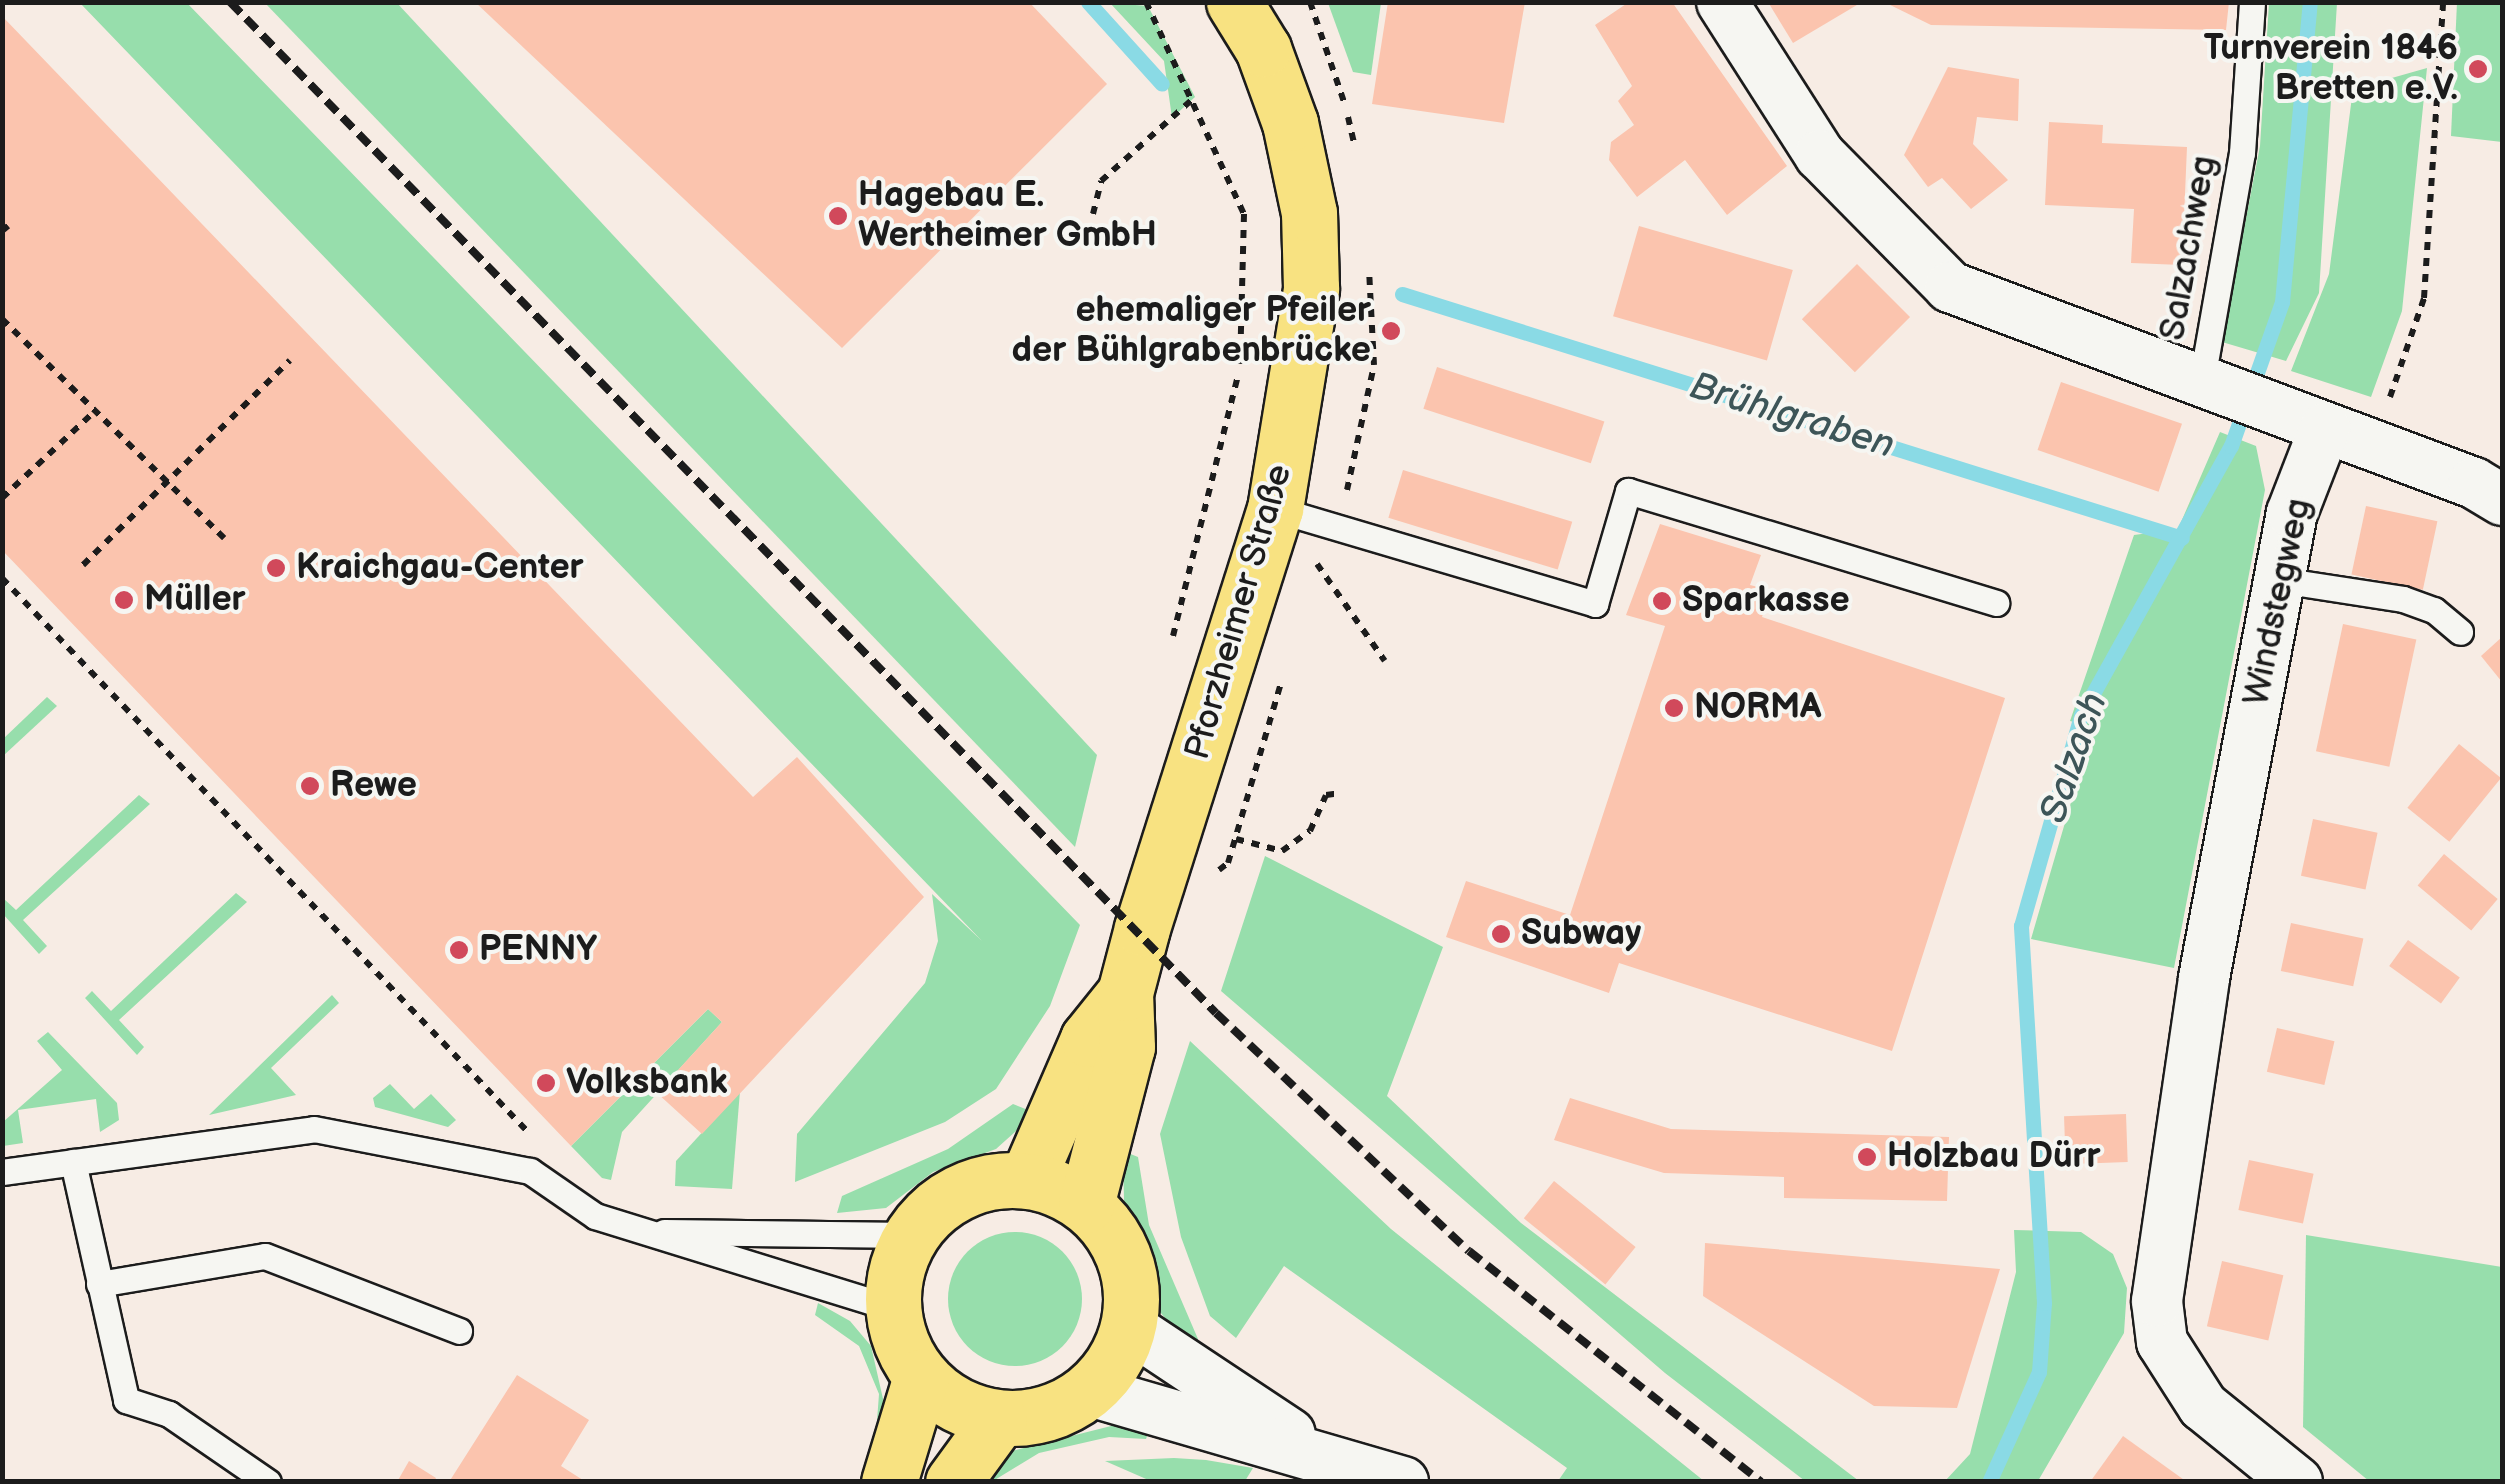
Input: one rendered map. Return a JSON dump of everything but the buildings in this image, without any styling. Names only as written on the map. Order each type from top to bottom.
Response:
[{"type":"main road","name":"Pforzheimer Straße","points":[[1086,1205],[1127,1047],[1125,993],[1275,509],[1312,288],[1308,213],[1290,123],[1259,26],[1234,2]]},
{"type":"main road","name":"Pforzheimer Straße","points":[[1026,1180],[1088,1039],[1125,993]]},
{"type":"main road","points":[[1026,1180],[1086,1205],[1126,1260],[1129,1326],[1115,1362],[1090,1391],[1048,1413],[1000,1418],[956,1405],[922,1377],[893,1308],[911,1236],[961,1192],[1026,1180]]},
{"type":"main road","points":[[889,1482],[922,1377]]},
{"type":"main road","points":[[953,1482],[1000,1418]]},
{"type":"street","points":[[1722,2],[1820,155],[1950,287],[2209,387],[2277,407],[2502,500]]},
{"type":"street","name":"Windstegweg","points":[[2297,1482],[2202,1406],[2162,1342],[2157,1301],[2204,978],[2292,513],[2325,428]]},
{"type":"street","points":[[1129,1326],[1319,1454]]},
{"type":"street","points":[[1090,1391],[1319,1454],[1404,1482]]},
{"type":"lane","name":"Salzachweg","points":[[2209,387],[2242,154],[2252,2]]},
{"type":"lane","points":[[1275,509],[1595,604],[1628,491],[1996,603]]},
{"type":"lane","points":[[2280,580],[2403,598],[2434,610],[2460,632]]},
{"type":"lane","points":[[2,1172],[314,1129],[530,1171],[560,1198],[640,1232],[893,1308]]},
{"type":"lane","points":[[73,1162],[126,1400],[169,1414],[268,1482]]},
{"type":"lane","points":[[640,1232],[911,1236]]},
{"type":"lane","points":[[99,1284],[265,1256],[459,1331]]},
{"type":"path","points":[[1146,2],[1195,97],[1244,214],[1240,366],[1169,649]]},
{"type":"path","points":[[2373,446],[2424,298],[2443,2]]},
{"type":"path","points":[[1093,214],[1101,181],[1195,97]]},
{"type":"path","points":[[2,319],[172,482],[224,538]]},
{"type":"path","points":[[84,565],[172,482],[290,360]]},
{"type":"path","points":[[2,498],[96,410]]},
{"type":"path","points":[[1316,562],[1385,661]]},
{"type":"path","points":[[2,578],[534,1138]]},
{"type":"path","points":[[1236,839],[1282,851],[1310,831],[1326,796],[1341,793]]},
{"type":"green space","name":"Turnverein 1846 Bretten e.V.","points":[[2457,2],[2502,3],[2502,142],[2451,136]]},
{"type":"green space","points":[[80,3],[187,3],[1080,925],[1050,1006],[996,1089],[945,1122],[795,1182],[797,1134],[925,983],[938,941],[932,894],[982,941]]},
{"type":"green space","points":[[265,3],[397,3],[1097,755],[1075,847]]},
{"type":"green space","points":[[1110,3],[1148,6],[1195,97],[1172,118],[1164,61]]},
{"type":"green space","points":[[1328,3],[1381,3],[1371,75],[1353,72]]},
{"type":"green space","points":[[2269,3],[2337,3],[2319,293],[2286,361],[2222,342],[2260,146]]},
{"type":"green space","points":[[2427,68],[2402,311],[2371,397],[2291,371],[2329,274],[2353,89]]},
{"type":"green space","points":[[2220,432],[2256,446],[2265,490],[2174,968],[2031,939],[2093,727],[2070,721],[2134,535],[2178,529]]},
{"type":"green space","points":[[47,697],[57,706],[3,756],[3,739]]},
{"type":"green space","points":[[139,795],[150,804],[23,920],[47,946],[39,954],[3,914],[3,898],[16,910]]},
{"type":"green space","points":[[1265,856],[1443,947],[1387,1096],[1521,1223],[1859,1481],[1805,1481],[1665,1373],[1221,991]]},
{"type":"green space","points":[[236,893],[247,902],[119,1020],[144,1047],[137,1055],[85,998],[92,991],[111,1011]]},
{"type":"green space","points":[[332,995],[339,1003],[271,1068],[296,1095],[209,1115]]},
{"type":"green space","points":[[708,1009],[722,1022],[622,1132],[611,1180],[602,1178],[571,1146]]},
{"type":"green space","points":[[48,1032],[117,1103],[119,1120],[100,1132],[96,1099],[18,1110],[23,1143],[3,1146],[3,1122],[62,1070],[37,1041]]},
{"type":"green space","points":[[1190,1041],[1391,1229],[1704,1481],[1558,1481],[1567,1468],[1284,1266],[1236,1338],[1210,1316],[1181,1237],[1160,1134]]},
{"type":"green space","points":[[390,1084],[414,1109],[431,1094],[456,1120],[448,1127],[375,1107],[373,1098]]},
{"type":"green space","points":[[740,1091],[732,1189],[675,1186],[676,1161]]},
{"type":"green space","points":[[1013,1104],[1028,1110],[1027,1121],[996,1149],[933,1172],[886,1208],[837,1213],[842,1196],[948,1149]]},
{"type":"green space","points":[[1123,1151],[1138,1157],[1149,1225],[1198,1339],[1196,1354],[1160,1312],[1124,1201]]},
{"type":"green space","points":[[2014,1230],[2081,1232],[2113,1254],[2127,1288],[2124,1333],[2038,1481],[1945,1481],[1970,1454],[2016,1272]]},
{"type":"green space","points":[[1015,1232],[1041,1237],[1062,1252],[1077,1273],[1082,1299],[1077,1325],[1062,1346],[1041,1361],[1015,1366],[989,1361],[968,1346],[953,1325],[948,1299],[953,1273],[968,1252],[989,1237]]},
{"type":"green space","points":[[2306,1235],[2502,1267],[2502,1481],[2369,1481],[2303,1427]]},
{"type":"green space","points":[[818,1303],[850,1321],[871,1346],[886,1412],[876,1434],[879,1394],[859,1346],[815,1315]]},
{"type":"green space","points":[[1115,1425],[1149,1431],[1146,1439],[1109,1437],[1039,1453],[993,1481],[976,1482],[1012,1451]]},
{"type":"green space","points":[[1174,1458],[1253,1468],[1245,1481],[1153,1482],[1105,1461]]},
{"type":"waterway","name":"Brühlgraben","points":[[1088,2],[1162,84]]},
{"type":"waterway","name":"Salzach","points":[[1989,1482],[2039,1372],[2044,1303],[2021,926],[2081,715],[2231,446],[2282,302],[2310,2]]},
{"type":"waterway","name":"Brühlgraben","points":[[1402,294],[2182,538]]},
{"type":"railway","points":[[230,2],[1216,1013],[1469,1251],[1761,1482]]},
{"type":"place","name":"Turnverein 1846 Bretten e.V.","points":[[2478,69]]},
{"type":"place","name":"Hagebau E. Wertheimer GmbH","points":[[838,216]]},
{"type":"place","name":"ehemaliger Pfeiler der Bühlgrabenbrücke","points":[[1391,331]]},
{"type":"place","name":"Kraichgau-Center","points":[[276,568]]},
{"type":"place","name":"Müller","points":[[124,600]]},
{"type":"place","name":"Sparkasse","points":[[1662,601]]},
{"type":"place","name":"NORMA","points":[[1674,708]]},
{"type":"place","name":"Rewe","points":[[310,786]]},
{"type":"place","name":"Subway","points":[[1501,934]]},
{"type":"place","name":"PENNY","points":[[459,950]]},
{"type":"place","name":"Volksbank","points":[[546,1083]]},
{"type":"place","name":"Holzbau Dürr","points":[[1867,1157]]}]
